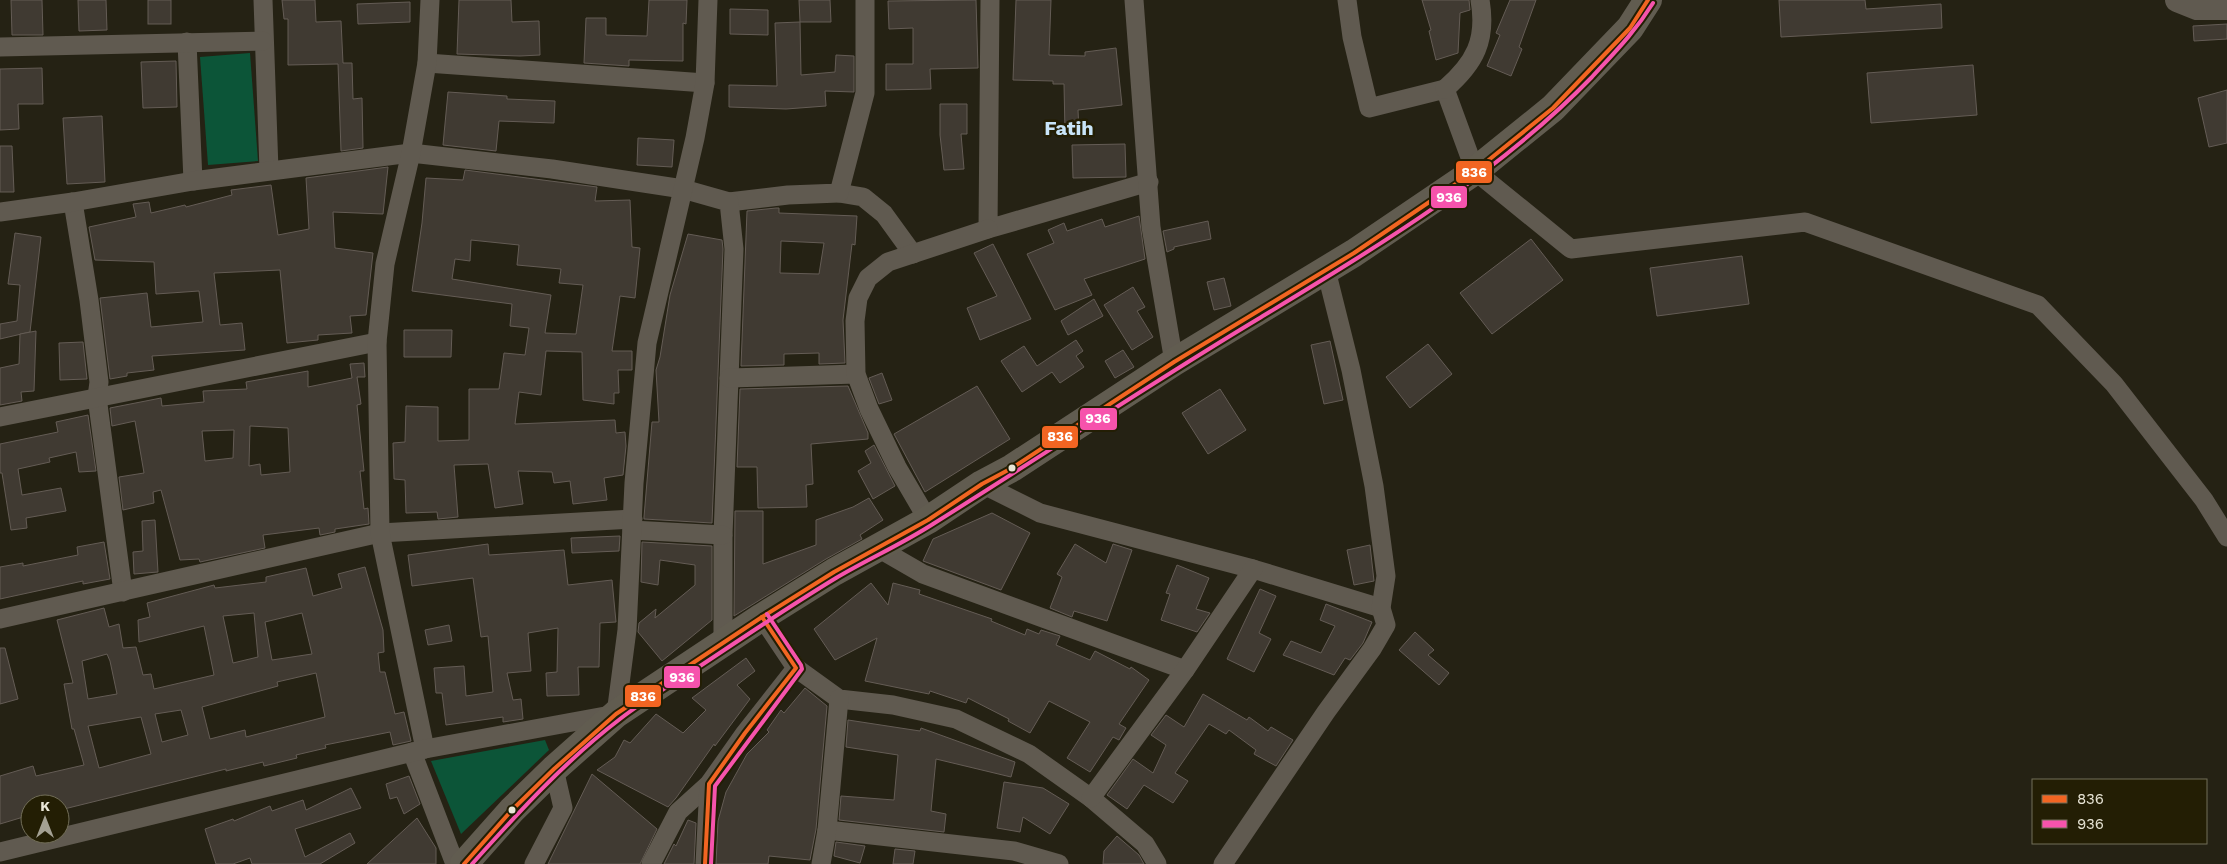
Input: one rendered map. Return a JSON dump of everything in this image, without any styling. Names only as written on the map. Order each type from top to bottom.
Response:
[{"type":"main road","points":[[464,864],[512,810],[554,769],[616,714],[762,617],[834,572],[928,520],[982,484],[1012,468],[1174,362],[1326,270],[1475,171],[1553,108],[1630,28],[1648,0]]},
{"type":"street","points":[[263,0],[269,170]]},
{"type":"street","points":[[430,0],[427,63],[411,153],[385,264],[377,342],[380,532],[419,750],[455,864]]},
{"type":"street","points":[[0,852],[419,750],[616,714],[627,630],[634,483],[647,342],[695,138],[705,83],[708,0]]},
{"type":"street","points":[[840,193],[865,93],[865,0]]},
{"type":"street","points":[[988,229],[990,0]]},
{"type":"street","points":[[1134,0],[1151,227],[1174,362]]},
{"type":"street","points":[[1347,0],[1352,37],[1369,108],[1445,89],[1464,71],[1478,49],[1483,24],[1480,0]]},
{"type":"street","points":[[2177,0],[2197,8],[2227,8]]},
{"type":"street","points":[[0,47],[263,40]]},
{"type":"street","points":[[187,42],[193,181]]},
{"type":"street","points":[[427,63],[705,83]]},
{"type":"street","points":[[1445,89],[1475,171],[1571,249],[1805,222],[2038,305],[2114,384],[2204,500],[2227,537]]},
{"type":"street","points":[[0,212],[269,170],[411,153],[552,169],[682,189],[729,202],[788,195],[840,193],[864,197],[884,214],[913,254]]},
{"type":"street","points":[[928,520],[897,467],[869,409],[856,374],[854,321],[858,298],[868,278],[888,262],[988,229],[1149,182]]},
{"type":"street","points":[[73,202],[97,363],[99,382],[97,397],[123,592]]},
{"type":"street","points":[[723,643],[723,535],[734,249],[729,202]]},
{"type":"street","points":[[1223,864],[1326,712],[1372,649],[1386,625],[1382,608],[1386,576],[1374,486],[1351,370],[1326,270]]},
{"type":"street","points":[[0,417],[377,342]]},
{"type":"street","points":[[729,378],[856,374]]},
{"type":"street","points":[[982,484],[1040,513],[1254,569],[1382,608]]},
{"type":"street","points":[[0,618],[123,592],[380,532],[633,524],[723,535]]},
{"type":"street","points":[[878,548],[923,574],[1185,670]]},
{"type":"street","points":[[1091,798],[1185,670],[1254,569]]},
{"type":"street","points":[[762,617],[796,668],[839,699],[893,705],[956,719],[1029,754],[1091,798],[1144,844],[1157,864]]},
{"type":"street","points":[[651,864],[678,812],[709,784],[745,733],[796,668]]},
{"type":"street","points":[[821,864],[827,830],[839,699]]},
{"type":"street","points":[[534,864],[564,808],[554,769]]},
{"type":"street","points":[[705,864],[709,784]]},
{"type":"street","points":[[827,830],[1014,851],[1028,859],[1059,864]]},
{"type":"green space","points":[[250,53],[258,161],[208,165],[200,57]]},
{"type":"green space","points":[[545,740],[549,750],[461,834],[431,761]]},
{"type":"building","points":[[11,0],[42,0],[43,35],[12,35]]},
{"type":"building","points":[[78,0],[106,0],[107,30],[79,31]]},
{"type":"building","points":[[148,0],[171,0],[171,24],[148,24]]},
{"type":"building","points":[[282,0],[315,0],[316,22],[341,21],[343,63],[352,63],[353,99],[362,98],[363,148],[341,151],[338,64],[288,65],[288,19],[284,19]]},
{"type":"building","points":[[459,0],[511,0],[512,22],[539,21],[540,55],[457,54]]},
{"type":"building","points":[[649,0],[687,0],[686,24],[683,23],[683,61],[629,60],[629,66],[584,63],[586,18],[606,18],[606,35],[647,36]]},
{"type":"building","points":[[799,0],[830,0],[831,22],[800,22]]},
{"type":"building","points":[[976,0],[978,68],[930,69],[931,89],[886,90],[886,64],[913,64],[913,28],[889,29],[888,1]]},
{"type":"building","points":[[1016,0],[1051,0],[1049,55],[1085,56],[1085,52],[1116,48],[1122,105],[1078,110],[1079,132],[1065,132],[1064,84],[1053,84],[1053,81],[1013,80]]},
{"type":"building","points":[[1422,0],[1469,0],[1470,10],[1460,13],[1458,53],[1436,60],[1429,31],[1431,30]]},
{"type":"building","points":[[1510,0],[1536,0],[1519,47],[1522,49],[1511,76],[1487,66],[1500,35],[1496,33]]},
{"type":"building","points":[[1779,0],[1865,0],[1866,9],[1941,4],[1942,28],[1781,37]]},
{"type":"building","points":[[410,2],[410,22],[358,24],[357,4]]},
{"type":"building","points":[[730,9],[768,10],[768,35],[730,34]]},
{"type":"building","points":[[800,22],[801,75],[835,72],[836,55],[854,56],[854,92],[825,91],[826,106],[786,109],[729,107],[729,85],[777,86],[775,23]]},
{"type":"building","points":[[2227,24],[2227,39],[2194,41],[2193,26]]},
{"type":"building","points":[[176,61],[177,107],[143,108],[141,62]]},
{"type":"building","points":[[1973,65],[1977,115],[1871,123],[1867,73]]},
{"type":"building","points":[[42,68],[43,104],[18,104],[19,129],[0,130],[0,69]]},
{"type":"building","points":[[2227,90],[2227,143],[2209,147],[2198,98]]},
{"type":"building","points":[[448,92],[507,96],[507,99],[555,101],[554,123],[499,121],[496,151],[443,145]]},
{"type":"building","points":[[940,104],[967,104],[967,134],[961,134],[964,169],[944,170],[940,135]]},
{"type":"building","points":[[102,116],[105,182],[67,184],[63,118]]},
{"type":"building","points":[[638,138],[674,140],[672,167],[637,165]]},
{"type":"building","points":[[1125,144],[1126,177],[1073,178],[1072,145]]},
{"type":"building","points":[[0,146],[12,146],[14,192],[0,192]]},
{"type":"building","points":[[388,167],[383,214],[333,212],[335,248],[373,253],[366,315],[350,316],[352,333],[318,335],[318,340],[287,343],[280,270],[214,273],[220,325],[242,323],[245,350],[152,356],[154,370],[127,373],[127,376],[110,379],[100,298],[147,293],[151,327],[203,322],[199,291],[156,294],[154,262],[95,260],[89,227],[136,217],[133,204],[149,202],[151,213],[185,205],[186,207],[232,195],[231,190],[271,185],[278,235],[309,229],[306,178]]},
{"type":"building","points":[[465,170],[597,187],[595,201],[630,200],[632,247],[640,248],[635,298],[620,296],[612,351],[632,351],[632,370],[618,370],[619,393],[614,393],[614,404],[583,400],[582,352],[546,351],[541,395],[519,392],[515,424],[615,420],[616,433],[625,432],[626,446],[623,475],[604,478],[607,500],[573,504],[570,481],[554,483],[552,472],[518,471],[523,504],[495,508],[488,464],[454,465],[458,517],[438,519],[437,512],[406,513],[405,480],[394,479],[393,443],[405,442],[406,406],[438,407],[438,441],[469,440],[469,389],[499,389],[504,353],[525,355],[529,328],[510,326],[512,304],[412,291],[422,223],[426,178],[463,180]],"holes":[[[471,240],[519,245],[517,265],[561,269],[559,283],[583,285],[576,334],[545,333],[551,295],[452,279],[455,259],[470,261]]]},
{"type":"building","points":[[779,208],[779,213],[857,216],[855,245],[852,244],[843,320],[845,363],[819,364],[819,353],[784,354],[784,365],[741,366],[747,211]],"holes":[[[781,241],[824,243],[819,274],[780,273]]]},
{"type":"building","points":[[1139,216],[1145,259],[1084,279],[1092,295],[1055,310],[1027,254],[1054,243],[1048,230],[1064,223],[1067,231],[1102,219],[1105,227]]},
{"type":"building","points":[[1208,221],[1211,239],[1174,247],[1174,249],[1167,252],[1163,231]]},
{"type":"building","points":[[15,233],[41,237],[30,332],[0,339],[0,324],[17,321],[20,285],[8,284]]},
{"type":"building","points":[[688,234],[722,240],[723,249],[712,523],[644,519],[652,422],[659,422],[656,370],[660,357],[670,295]]},
{"type":"building","points":[[1531,239],[1563,280],[1492,334],[1460,293]]},
{"type":"building","points":[[993,244],[1031,319],[980,340],[967,308],[997,296],[974,253]]},
{"type":"building","points":[[1742,256],[1749,304],[1657,316],[1650,268]]},
{"type":"building","points":[[1224,278],[1231,306],[1214,310],[1207,282]]},
{"type":"building","points":[[1133,287],[1145,307],[1137,311],[1153,337],[1132,350],[1104,305]]},
{"type":"building","points":[[1094,299],[1103,316],[1068,335],[1061,321]]},
{"type":"building","points":[[404,330],[452,330],[451,357],[404,357]]},
{"type":"building","points":[[36,331],[34,391],[21,392],[22,401],[0,405],[0,368],[19,364],[20,334]]},
{"type":"building","points":[[1076,340],[1083,351],[1076,356],[1084,367],[1060,383],[1052,372],[1022,392],[1001,361],[1024,346],[1037,366]]},
{"type":"building","points":[[1330,341],[1343,400],[1324,404],[1311,345]]},
{"type":"building","points":[[83,342],[87,379],[60,380],[59,343]]},
{"type":"building","points":[[1428,344],[1452,374],[1410,408],[1386,377]]},
{"type":"building","points":[[1123,350],[1134,367],[1115,378],[1105,361]]},
{"type":"building","points":[[364,363],[365,377],[357,377],[361,404],[357,405],[364,471],[360,471],[364,509],[368,508],[369,524],[335,529],[335,532],[320,535],[319,528],[263,535],[265,548],[200,562],[199,559],[180,560],[161,490],[153,492],[154,503],[123,510],[119,477],[144,473],[135,421],[112,426],[110,408],[161,398],[162,406],[204,402],[203,391],[247,389],[246,382],[308,371],[308,387],[352,378],[350,364]],"holes":[[[250,426],[288,428],[290,472],[261,475],[260,464],[249,466]],[[234,430],[233,458],[205,461],[202,431]]]},
{"type":"building","points":[[882,373],[892,400],[879,404],[869,378]]},
{"type":"building","points":[[848,386],[868,433],[868,439],[811,444],[813,484],[806,485],[807,507],[758,508],[757,467],[737,467],[740,389]]},
{"type":"building","points":[[977,386],[1010,439],[925,492],[894,434]]},
{"type":"building","points":[[1220,389],[1246,430],[1208,454],[1182,413]]},
{"type":"building","points":[[88,415],[96,471],[79,472],[76,452],[49,458],[50,462],[18,469],[22,495],[61,488],[66,511],[26,518],[27,528],[11,530],[2,473],[0,473],[0,444],[58,432],[56,422]]},
{"type":"building","points":[[874,445],[895,486],[873,499],[858,471],[871,463],[865,451]]},
{"type":"building","points":[[869,498],[883,520],[860,535],[862,539],[734,616],[735,511],[763,511],[763,564],[816,545],[816,520],[853,507]]},
{"type":"building","points":[[992,513],[1030,533],[1001,590],[923,561],[933,539]]},
{"type":"building","points":[[155,520],[158,572],[134,574],[133,552],[143,551],[142,521]]},
{"type":"building","points":[[620,536],[619,551],[572,553],[571,538]]},
{"type":"building","points":[[104,542],[110,579],[83,584],[83,581],[0,599],[0,567],[23,563],[23,566],[78,555],[77,547]]},
{"type":"building","points":[[642,542],[712,546],[712,620],[662,661],[638,632],[639,623],[656,609],[655,618],[695,585],[695,565],[660,560],[658,585],[641,582]]},
{"type":"building","points":[[488,544],[489,555],[564,550],[568,585],[612,580],[616,622],[600,623],[599,667],[578,667],[579,695],[547,696],[546,673],[557,672],[558,628],[528,633],[531,671],[507,673],[513,700],[521,699],[523,719],[503,722],[503,717],[446,725],[442,693],[436,693],[434,668],[464,666],[466,696],[493,692],[488,636],[481,637],[473,578],[412,586],[408,555]]},
{"type":"building","points":[[1075,544],[1106,563],[1113,544],[1132,550],[1107,621],[1074,611],[1072,617],[1050,608],[1062,577],[1057,574]]},
{"type":"building","points":[[1370,545],[1374,581],[1354,585],[1347,550]]},
{"type":"building","points":[[1177,565],[1209,578],[1196,609],[1210,613],[1197,632],[1161,620],[1170,594],[1166,593]]},
{"type":"building","points":[[365,567],[383,630],[384,652],[378,653],[380,672],[385,672],[395,714],[404,712],[411,741],[393,745],[390,732],[325,745],[326,748],[296,755],[297,758],[264,766],[263,762],[226,771],[226,769],[70,808],[70,794],[20,794],[20,818],[0,824],[0,776],[33,766],[36,776],[84,765],[74,729],[72,729],[64,684],[73,683],[57,620],[104,608],[109,627],[119,624],[123,648],[136,647],[143,675],[151,674],[154,689],[214,675],[204,626],[139,642],[138,620],[150,617],[147,603],[214,585],[215,588],[266,582],[266,577],[306,568],[313,596],[342,588],[338,574]],"holes":[[[254,613],[258,657],[233,663],[223,616]],[[302,613],[312,654],[272,660],[265,622]],[[107,654],[117,694],[88,699],[82,661]],[[316,673],[325,717],[246,737],[245,730],[210,739],[202,707],[278,686],[277,682]],[[181,710],[188,735],[162,742],[155,714]],[[141,717],[151,754],[99,768],[88,726]]]},
{"type":"building","points":[[871,583],[888,605],[893,583],[920,590],[919,594],[992,619],[991,621],[1025,635],[1027,629],[1039,634],[1041,630],[1060,636],[1056,645],[1090,660],[1095,651],[1130,669],[1131,667],[1149,680],[1119,724],[1126,728],[1119,740],[1113,737],[1090,772],[1067,758],[1090,722],[1049,701],[1030,733],[1008,721],[1009,719],[968,698],[966,703],[930,691],[929,694],[865,681],[877,638],[835,660],[814,629]]},
{"type":"building","points":[[1260,589],[1276,596],[1259,633],[1271,639],[1254,672],[1227,659]]},
{"type":"building","points":[[1326,604],[1372,622],[1363,643],[1350,660],[1345,658],[1334,675],[1283,655],[1291,641],[1321,653],[1335,626],[1320,620]]},
{"type":"building","points":[[449,625],[452,641],[428,645],[425,630]]},
{"type":"building","points":[[1415,632],[1434,650],[1428,655],[1449,673],[1439,685],[1399,650]]},
{"type":"building","points":[[0,648],[5,648],[18,699],[0,704]]},
{"type":"building","points":[[746,658],[755,671],[737,685],[750,699],[668,807],[597,770],[615,757],[624,740],[630,743],[656,714],[683,733],[706,710],[692,698]]},
{"type":"building","points":[[805,688],[827,706],[816,829],[810,860],[769,856],[768,864],[716,864],[718,821],[726,792],[747,754],[769,732],[767,730],[781,710],[784,713]]},
{"type":"building","points":[[1203,694],[1247,720],[1249,717],[1268,731],[1271,727],[1293,740],[1276,766],[1254,754],[1256,750],[1229,730],[1226,734],[1209,724],[1175,773],[1188,781],[1173,803],[1144,785],[1127,809],[1107,795],[1133,759],[1153,773],[1166,745],[1151,735],[1166,715],[1184,727]]},
{"type":"building","points":[[848,720],[920,731],[921,728],[1015,762],[1011,777],[936,759],[931,811],[946,814],[944,832],[839,820],[841,796],[894,800],[898,755],[846,747]]},
{"type":"building","points":[[592,774],[657,829],[640,864],[548,864]]},
{"type":"building","points":[[409,776],[420,804],[404,814],[397,797],[390,799],[386,784]]},
{"type":"building","points":[[1004,782],[1043,788],[1069,804],[1050,834],[1023,817],[1020,832],[997,828]]},
{"type":"building","points":[[351,788],[361,808],[295,829],[305,857],[350,833],[355,843],[320,864],[252,864],[250,858],[233,864],[216,864],[205,829],[233,819],[234,821],[270,806],[272,811],[303,800],[306,810]]},
{"type":"building","points":[[417,818],[436,848],[436,864],[367,864]]},
{"type":"building","points":[[688,820],[696,823],[694,864],[664,864],[674,844],[676,846]]},
{"type":"building","points":[[1117,836],[1139,855],[1144,864],[1103,864],[1104,851]]},
{"type":"building","points":[[836,842],[865,846],[860,863],[834,856]]},
{"type":"building","points":[[895,849],[915,851],[913,864],[893,864]]},
{"type":"transit line","name":"836","points":[[464,864],[512,810],[554,769],[616,714],[762,617],[834,572],[928,520],[982,484],[1012,468],[1174,362],[1354,253],[1475,171],[1553,108],[1630,28],[1648,0]]},
{"type":"transit line","name":"936","points":[[472,864],[561,770],[600,735],[638,706],[818,589],[921,531],[1176,369],[1346,265],[1475,178],[1516,147],[1592,77],[1632,33],[1653,3]]},
{"type":"transit line","name":"936","points":[[711,864],[715,786],[802,669],[767,614]]},
{"type":"transit line","name":"836","points":[[705,864],[709,784],[745,733],[796,668],[762,617]]},
{"type":"district","name":"Fatih","points":[[1069,128]]}]
